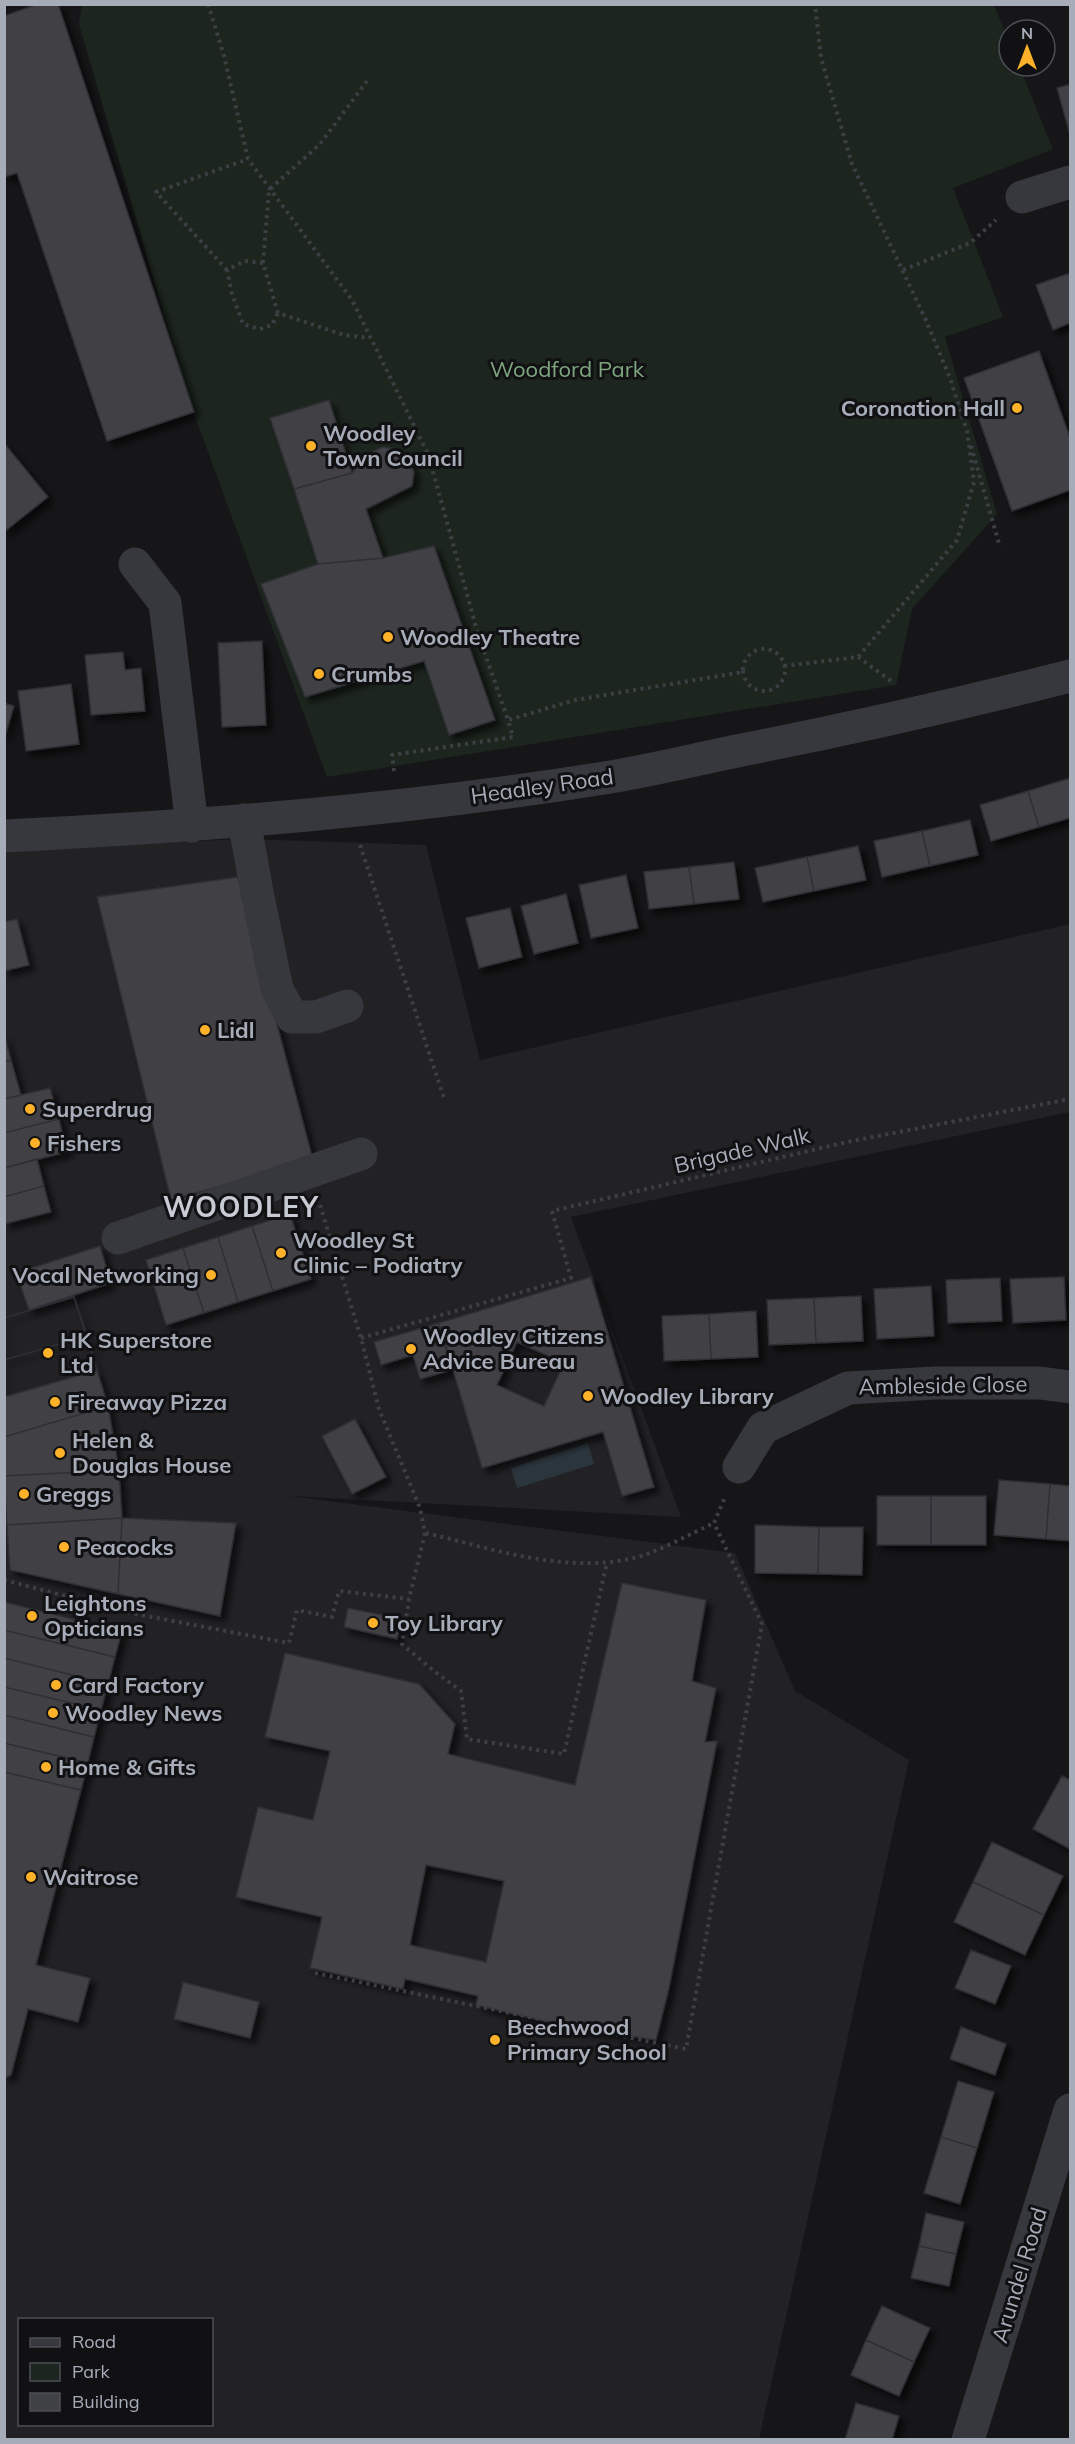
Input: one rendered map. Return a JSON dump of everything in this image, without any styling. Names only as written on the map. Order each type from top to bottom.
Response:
[{"type":"street","points":[[1022,197],[1071,182]]},
{"type":"street","points":[[135,564],[165,603],[192,826]]},
{"type":"street","name":"Headley Road","points":[[4,836],[192,826],[393,808],[606,778],[938,710],[1071,676]]},
{"type":"street","points":[[244,820],[256,892],[277,989],[292,1017],[316,1017],[347,1006]]},
{"type":"street","points":[[118,1238],[361,1154]]},
{"type":"street","name":"Ambleside Close","points":[[739,1467],[763,1428],[848,1388],[934,1383],[1040,1383],[1071,1387]]},
{"type":"street","name":"Arundel Road","points":[[968,2439],[1071,2110]]},
{"type":"path","points":[[208,4],[224,56],[248,159],[352,300],[428,454],[478,634],[513,737],[392,755]]},
{"type":"path","points":[[815,4],[821,58],[852,164],[903,270],[950,378],[1000,548]]},
{"type":"path","points":[[248,159],[156,192],[227,270],[232,294],[243,324],[260,329],[272,325],[278,313],[263,263],[269,190],[320,144],[367,81]]},
{"type":"path","points":[[903,270],[970,243],[1022,197]]},
{"type":"path","points":[[227,270],[245,261],[263,263]]},
{"type":"path","points":[[278,313],[344,335],[370,338]]},
{"type":"path","points":[[784,666],[858,657],[957,540],[974,482],[967,431]]},
{"type":"path","points":[[757,650],[771,651],[782,659],[784,666],[783,679],[773,689],[767,691],[753,688],[748,684],[743,672],[746,658],[757,650]]},
{"type":"path","points":[[508,720],[575,700],[743,672]]},
{"type":"path","points":[[359,843],[445,1101]]},
{"type":"path","name":"Brigade Walk","points":[[361,1338],[571,1278],[552,1211],[847,1142],[1071,1099]]},
{"type":"path","points":[[309,1171],[361,1338],[379,1409],[420,1508],[425,1533],[409,1599],[402,1644],[461,1691],[467,1739],[564,1754],[607,1562]]},
{"type":"path","points":[[425,1533],[565,1564],[636,1558],[714,1523],[739,1467]]},
{"type":"path","points":[[315,1973],[686,2049],[762,1623],[714,1523]]},
{"type":"path","points":[[4,1580],[136,1614],[289,1643],[297,1610],[332,1617],[339,1591],[409,1599]]},
{"type":"shaded area","points":[[243,839],[426,845],[480,1060],[1070,924],[1070,1112],[571,1217],[681,1517],[289,1496],[735,1553],[795,1691],[909,1760],[759,2439],[5,2439],[4,849]]},
{"type":"shaded area","points":[[588,1443],[594,1464],[517,1488],[511,1468]]},
{"type":"green space","name":"Woodford Park","points":[[82,4],[994,5],[999,18],[997,18],[997,78],[1024,78],[1053,149],[953,188],[1003,317],[945,337],[997,514],[912,609],[896,685],[327,777],[188,397],[79,24]]},
{"type":"building","points":[[38,4],[58,4],[194,412],[107,441],[17,173],[4,177],[4,16]]},
{"type":"building","points":[[1070,84],[1070,135],[1057,88]]},
{"type":"building","points":[[1070,273],[1070,323],[1053,330],[1036,285]]},
{"type":"building","name":"Coronation Hall","points":[[1039,351],[1070,438],[1070,490],[1012,511],[964,378]]},
{"type":"building","name":"Woodley Town Council","points":[[329,400],[352,473],[294,489],[270,418]]},
{"type":"building","points":[[4,443],[48,497],[4,532]]},
{"type":"building","points":[[382,447],[397,449],[408,460],[414,472],[412,486],[366,509],[383,558],[318,564],[294,489],[352,473],[365,456]]},
{"type":"building","points":[[434,546],[495,720],[449,735],[424,661],[305,697],[261,584],[318,564],[383,558]]},
{"type":"building","points":[[262,641],[266,725],[222,727],[218,643]]},
{"type":"building","points":[[123,652],[125,670],[141,668],[145,711],[91,715],[85,655]]},
{"type":"building","points":[[71,684],[79,744],[26,751],[18,691]]},
{"type":"building","points":[[4,703],[14,706],[4,739]]},
{"type":"building","points":[[1070,778],[1070,818],[1039,827],[1028,791]]},
{"type":"building","points":[[1028,791],[1039,827],[991,841],[980,805]]},
{"type":"building","points":[[970,820],[978,855],[930,866],[922,831]]},
{"type":"building","points":[[922,831],[930,866],[882,877],[874,841]]},
{"type":"building","points":[[858,846],[866,880],[814,891],[807,857]]},
{"type":"building","points":[[807,857],[814,891],[763,902],[755,868]]},
{"type":"building","points":[[734,862],[739,899],[694,904],[689,867]]},
{"type":"building","points":[[689,867],[694,904],[649,909],[644,872]]},
{"type":"building","points":[[626,875],[638,928],[591,938],[579,885]]},
{"type":"building","name":"Lidl","points":[[238,877],[313,1160],[171,1200],[97,897]]},
{"type":"building","points":[[566,894],[578,943],[534,954],[521,906]]},
{"type":"building","points":[[510,908],[522,957],[479,968],[466,918]]},
{"type":"building","points":[[17,919],[29,965],[4,971],[4,922]]},
{"type":"building","points":[[4,1033],[11,1060],[4,1062]]},
{"type":"building","points":[[11,1060],[21,1095],[4,1099],[4,1062]]},
{"type":"building","name":"Superdrug","points":[[50,1088],[59,1119],[4,1133],[4,1099]]},
{"type":"building","name":"Fishers","points":[[59,1119],[67,1152],[4,1168],[4,1133]]},
{"type":"building","points":[[37,1159],[44,1186],[4,1197],[4,1168]]},
{"type":"building","points":[[44,1186],[51,1212],[4,1224],[4,1197]]},
{"type":"building","name":"Woodley St Clinic – Podiatry","points":[[290,1214],[311,1279],[273,1291],[252,1226]]},
{"type":"building","points":[[252,1226],[273,1291],[238,1302],[218,1237]]},
{"type":"building","name":"Vocal Networking","points":[[218,1237],[238,1302],[204,1313],[183,1248]]},
{"type":"building","points":[[100,1246],[111,1283],[29,1310],[16,1273]]},
{"type":"building","points":[[183,1248],[204,1313],[166,1325],[146,1260]]},
{"type":"building","name":"Woodley Library","points":[[591,1277],[654,1487],[622,1496],[603,1432],[482,1468],[439,1323]],"holes":[[[517,1342],[564,1363],[544,1406],[497,1385]]]},
{"type":"building","points":[[1064,1277],[1066,1320],[1013,1323],[1010,1279]]},
{"type":"building","points":[[1000,1278],[1002,1321],[948,1323],[946,1280]]},
{"type":"building","points":[[931,1286],[934,1336],[877,1339],[874,1289]]},
{"type":"building","points":[[861,1296],[863,1341],[816,1343],[814,1298]]},
{"type":"building","points":[[74,1297],[87,1336],[4,1360],[4,1318]]},
{"type":"building","name":"HK Superstore Ltd","points":[[74,1297],[97,1370],[4,1397],[4,1318]]},
{"type":"building","points":[[814,1298],[816,1343],[769,1345],[767,1300]]},
{"type":"building","points":[[756,1311],[758,1357],[711,1359],[709,1314]]},
{"type":"building","points":[[709,1314],[711,1359],[664,1361],[662,1316]]},
{"type":"building","name":"Woodley Citizens Advice Bureau","points":[[439,1323],[452,1370],[420,1379],[413,1355],[381,1365],[374,1342]]},
{"type":"building","points":[[87,1336],[97,1370],[4,1397],[4,1360]]},
{"type":"building","name":"Fireaway Pizza","points":[[97,1370],[108,1406],[4,1437],[4,1397]]},
{"type":"building","name":"Helen & Douglas House","points":[[108,1406],[119,1470],[4,1476],[4,1437]]},
{"type":"building","points":[[355,1419],[386,1477],[352,1494],[322,1436]]},
{"type":"building","points":[[119,1470],[122,1518],[7,1525],[4,1476]]},
{"type":"building","points":[[999,1480],[1050,1484],[1046,1539],[994,1535]]},
{"type":"building","points":[[1050,1484],[1070,1486],[1070,1541],[1046,1539]]},
{"type":"building","points":[[877,1496],[931,1496],[931,1545],[877,1545]]},
{"type":"building","points":[[931,1496],[986,1496],[986,1545],[931,1545]]},
{"type":"building","name":"Peacocks","points":[[122,1518],[118,1594],[10,1570],[7,1525]]},
{"type":"building","points":[[122,1518],[236,1523],[220,1616],[118,1594]]},
{"type":"building","points":[[755,1525],[819,1527],[818,1574],[755,1573]]},
{"type":"building","points":[[819,1527],[863,1527],[862,1575],[818,1574]]},
{"type":"building","points":[[622,1583],[706,1600],[692,1681],[716,1688],[705,1742],[717,1741],[669,1988],[656,2040],[569,2027],[476,2005],[478,1996],[405,1979],[403,1989],[310,1968],[322,1917],[236,1897],[258,1807],[313,1820],[330,1751],[265,1737],[285,1653],[419,1684],[455,1724],[448,1754],[575,1785]],"holes":[[[426,1865],[504,1881],[486,1962],[410,1945]]]},
{"type":"building","name":"Leightons Opticians","points":[[4,1602],[122,1631],[115,1657],[4,1630]]},
{"type":"building","name":"Toy Library","points":[[348,1608],[402,1619],[397,1639],[344,1627]]},
{"type":"building","points":[[4,1630],[115,1657],[108,1684],[4,1658]]},
{"type":"building","name":"Card Factory","points":[[4,1658],[108,1684],[101,1710],[4,1687]]},
{"type":"building","name":"Woodley News","points":[[4,1687],[101,1710],[94,1737],[4,1715]]},
{"type":"building","points":[[4,1715],[94,1737],[88,1763],[4,1743]]},
{"type":"building","name":"Home & Gifts","points":[[4,1743],[88,1763],[81,1790],[4,1772]]},
{"type":"building","name":"Waitrose","points":[[4,1772],[81,1790],[36,1965],[90,1978],[78,2022],[28,2009],[11,2075],[4,2078]]},
{"type":"building","points":[[1062,1776],[1070,1780],[1070,1849],[1033,1829]]},
{"type":"building","points":[[992,1842],[1063,1876],[1044,1915],[973,1882]]},
{"type":"building","points":[[973,1882],[1044,1915],[1025,1955],[954,1922]]},
{"type":"building","points":[[971,1950],[1011,1966],[995,2004],[955,1988]]},
{"type":"building","points":[[183,1982],[259,2002],[250,2038],[174,2019]]},
{"type":"building","points":[[961,2027],[1006,2044],[995,2075],[950,2059]]},
{"type":"building","points":[[958,2081],[994,2092],[977,2148],[941,2137]]},
{"type":"building","points":[[941,2137],[977,2148],[960,2204],[924,2193]]},
{"type":"building","points":[[926,2213],[964,2222],[956,2254],[919,2246]]},
{"type":"building","points":[[919,2246],[956,2254],[949,2286],[911,2278]]},
{"type":"building","points":[[882,2306],[930,2328],[914,2362],[866,2340]]},
{"type":"building","points":[[866,2340],[914,2362],[899,2396],[851,2375]]},
{"type":"building","points":[[856,2403],[899,2416],[892,2440],[845,2440]]},
{"type":"place","name":"Coronation Hall","points":[[1017,408]]},
{"type":"place","name":"Woodley Town Council","points":[[311,446]]},
{"type":"place","name":"Woodley Theatre","points":[[388,637]]},
{"type":"place","name":"Crumbs","points":[[319,674]]},
{"type":"place","name":"Lidl","points":[[205,1030]]},
{"type":"place","name":"Superdrug","points":[[30,1109]]},
{"type":"place","name":"Fishers","points":[[35,1143]]},
{"type":"place","name":"Woodley St Clinic – Podiatry","points":[[281,1253]]},
{"type":"place","name":"Vocal Networking","points":[[211,1275]]},
{"type":"place","name":"Woodley Citizens Advice Bureau","points":[[411,1349]]},
{"type":"place","name":"HK Superstore Ltd","points":[[48,1353]]},
{"type":"place","name":"Woodley Library","points":[[588,1396]]},
{"type":"place","name":"Fireaway Pizza","points":[[55,1402]]},
{"type":"place","name":"Helen & Douglas House","points":[[60,1453]]},
{"type":"place","name":"Greggs","points":[[24,1494]]},
{"type":"place","name":"Peacocks","points":[[64,1547]]},
{"type":"place","name":"Leightons Opticians","points":[[32,1616]]},
{"type":"place","name":"Toy Library","points":[[373,1623]]},
{"type":"place","name":"Card Factory","points":[[56,1685]]},
{"type":"place","name":"Woodley News","points":[[53,1713]]},
{"type":"place","name":"Home & Gifts","points":[[46,1767]]},
{"type":"place","name":"Waitrose","points":[[31,1877]]},
{"type":"place","name":"Beechwood Primary School","points":[[495,2040]]},
{"type":"district","name":"WOODLEY","points":[[241,1206]]}]
